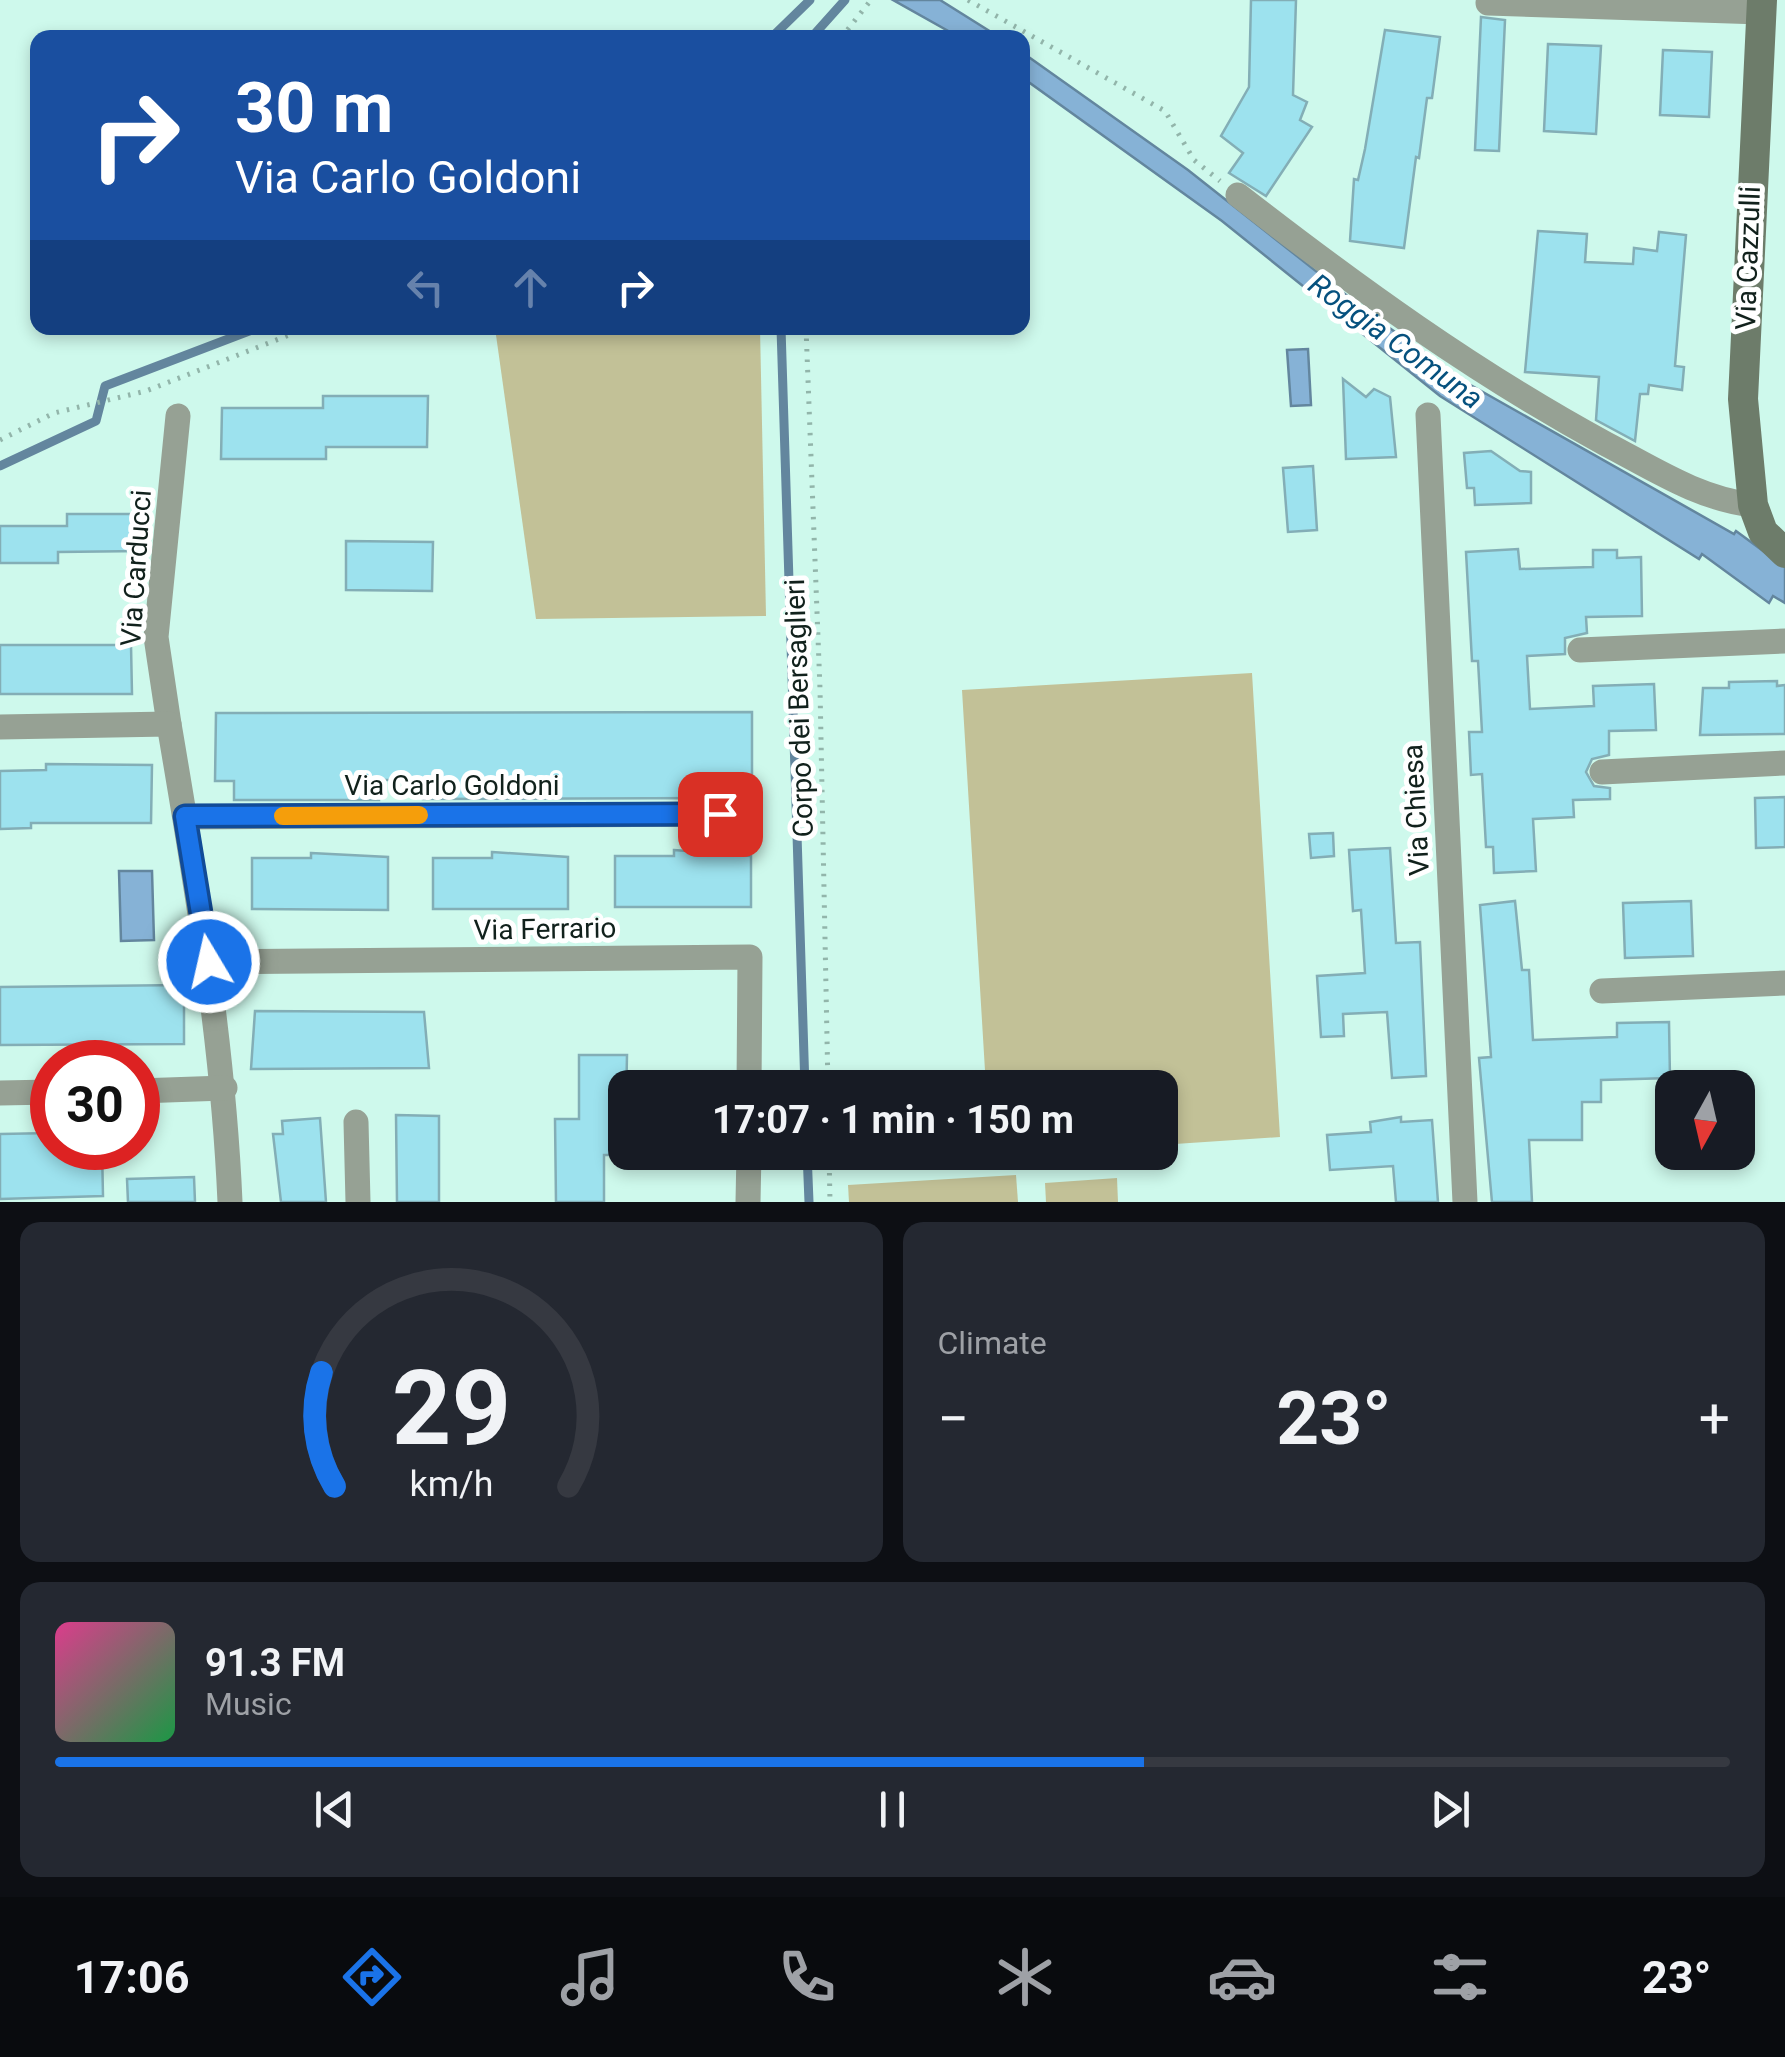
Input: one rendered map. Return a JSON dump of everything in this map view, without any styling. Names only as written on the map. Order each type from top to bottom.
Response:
[{"type":"street","name":"Via Cazzulli","points":[[1488,4],[1761,6],[1743,400],[1753,505]]},
{"type":"street","points":[[1238,195],[1392,311],[1557,417],[1696,492],[1753,505],[1763,532],[1785,553]]},
{"type":"street","name":"Via Chiesa","points":[[1428,415],[1465,1202]]},
{"type":"street","name":"Via Carducci","points":[[178,416],[156,637],[209,962],[225,1088],[230,1202]]},
{"type":"street","points":[[1580,650],[1785,641]]},
{"type":"street","points":[[0,727],[169,724]]},
{"type":"street","points":[[1602,772],[1785,763]]},
{"type":"street","name":"Via Carlo Goldoni","points":[[185,816],[720,814]]},
{"type":"street","name":"Via Ferrario","points":[[209,962],[750,956],[749,1070]]},
{"type":"street","points":[[1602,991],[1785,983]]},
{"type":"street","points":[[160,1089],[225,1088]]},
{"type":"street","points":[[0,1094],[30,1093]]},
{"type":"street","points":[[356,1122],[358,1202]]},
{"type":"street","points":[[748,1202],[749,1170]]},
{"type":"path","points":[[847,30],[871,0]]},
{"type":"path","points":[[968,0],[1022,30]]},
{"type":"path","points":[[1030,35],[1165,110],[1194,160],[1238,195]]},
{"type":"path","points":[[0,440],[54,414],[178,380],[290,335]]},
{"type":"path","name":"Corpo dei Bersaglieri","points":[[806,335],[820,689],[828,1070]]},
{"type":"path","points":[[829,1170],[830,1202]]},
{"type":"green space","points":[[496,335],[760,335],[766,616],[536,619]]},
{"type":"green space","points":[[1252,673],[1280,1137],[1178,1144],[1178,1070],[985,1070],[962,690]]},
{"type":"green space","points":[[1016,1175],[1018,1202],[849,1202],[848,1185]]},
{"type":"green space","points":[[1117,1178],[1118,1202],[1046,1202],[1045,1183]]},
{"type":"water","points":[[893,0],[940,0],[988,30],[947,30]]},
{"type":"water","name":"Roggia Comuna","points":[[1030,58],[1188,170],[1374,317],[1467,383],[1734,534],[1736,531],[1785,567],[1785,603],[1773,596],[1769,603],[1702,554],[1699,559],[1440,396],[1222,221],[1030,83]]},
{"type":"water","points":[[1308,349],[1311,405],[1291,406],[1287,350]]},
{"type":"water","points":[[119,871],[152,871],[154,940],[121,941]]},
{"type":"building","points":[[1251,0],[1296,0],[1293,95],[1307,102],[1300,120],[1312,127],[1266,196],[1229,173],[1243,153],[1221,136],[1249,87]]},
{"type":"building","points":[[1481,17],[1505,20],[1499,151],[1475,150]]},
{"type":"building","points":[[1385,30],[1440,37],[1432,98],[1427,98],[1419,158],[1416,157],[1404,248],[1350,241],[1354,179],[1358,180],[1365,149]]},
{"type":"building","points":[[1548,44],[1601,46],[1596,134],[1544,131]]},
{"type":"building","points":[[1663,50],[1712,52],[1709,117],[1660,115]]},
{"type":"building","points":[[1538,231],[1587,234],[1585,262],[1633,264],[1634,248],[1657,251],[1659,232],[1686,235],[1675,366],[1684,367],[1682,390],[1649,385],[1648,394],[1640,394],[1635,441],[1596,420],[1599,377],[1525,372]]},
{"type":"building","points":[[1343,379],[1366,397],[1374,389],[1390,397],[1396,457],[1346,459]]},
{"type":"building","points":[[323,396],[428,396],[427,447],[326,447],[326,459],[221,459],[222,408],[323,408]]},
{"type":"building","points":[[1491,451],[1520,471],[1531,472],[1531,503],[1475,505],[1474,488],[1467,488],[1464,453]]},
{"type":"building","points":[[1313,466],[1317,530],[1288,532],[1283,468]]},
{"type":"building","points":[[67,514],[142,514],[142,551],[58,552],[58,563],[0,563],[0,526],[67,526]]},
{"type":"building","points":[[346,541],[433,542],[432,591],[346,590]]},
{"type":"building","points":[[1518,549],[1520,569],[1593,567],[1593,550],[1617,550],[1617,558],[1641,557],[1642,616],[1586,617],[1587,633],[1565,638],[1565,654],[1527,656],[1530,709],[1594,706],[1593,686],[1654,684],[1656,730],[1609,731],[1609,755],[1592,759],[1586,772],[1594,786],[1610,788],[1610,799],[1573,800],[1574,817],[1533,819],[1536,871],[1494,873],[1493,847],[1486,847],[1482,774],[1471,775],[1469,732],[1482,732],[1478,661],[1472,661],[1466,552]]},
{"type":"building","points":[[0,645],[131,645],[132,694],[0,694]]},
{"type":"building","points":[[1777,681],[1777,686],[1785,685],[1785,734],[1700,735],[1703,688],[1729,688],[1729,682]]},
{"type":"building","points":[[752,712],[752,804],[732,804],[720,798],[423,799],[423,780],[379,780],[379,800],[234,800],[234,781],[215,781],[216,713]]},
{"type":"building","points":[[46,764],[152,765],[151,823],[31,823],[31,828],[0,829],[0,771],[46,770]]},
{"type":"building","points":[[1785,797],[1785,847],[1756,848],[1755,798]]},
{"type":"building","points":[[1333,833],[1334,856],[1311,858],[1309,834]]},
{"type":"building","points":[[1390,848],[1396,943],[1420,942],[1426,1076],[1392,1078],[1387,1012],[1343,1014],[1344,1036],[1321,1037],[1317,976],[1365,973],[1361,910],[1353,911],[1349,850]]},
{"type":"building","points":[[674,850],[751,856],[751,907],[615,907],[615,856],[674,856]]},
{"type":"building","points":[[492,852],[568,857],[568,909],[433,909],[433,858],[492,858]]},
{"type":"building","points":[[311,853],[388,857],[388,910],[252,909],[252,858],[311,858]]},
{"type":"building","points":[[1515,901],[1522,970],[1529,970],[1533,1040],[1617,1037],[1617,1023],[1669,1022],[1670,1070],[1655,1070],[1655,1078],[1601,1080],[1601,1102],[1582,1102],[1582,1140],[1529,1140],[1532,1202],[1492,1202],[1479,1058],[1491,1057],[1480,905]]},
{"type":"building","points":[[1691,901],[1693,956],[1625,958],[1623,903]]},
{"type":"building","points":[[184,985],[184,1044],[160,1044],[160,1040],[30,1040],[30,1045],[0,1045],[0,987]]},
{"type":"building","points":[[255,1011],[424,1012],[429,1068],[251,1069]]},
{"type":"building","points":[[579,1055],[627,1055],[627,1070],[608,1070],[604,1202],[556,1202],[555,1119],[579,1119]]},
{"type":"building","points":[[396,1115],[439,1116],[439,1202],[397,1202]]},
{"type":"building","points":[[1401,1117],[1401,1122],[1432,1120],[1438,1202],[1396,1202],[1393,1166],[1330,1170],[1327,1135],[1371,1132],[1370,1122]]},
{"type":"building","points":[[320,1118],[326,1202],[281,1202],[273,1134],[283,1134],[282,1121]]},
{"type":"building","points":[[30,1133],[30,1170],[102,1170],[103,1196],[0,1199],[0,1134]]},
{"type":"building","points":[[194,1177],[195,1202],[128,1202],[127,1179]]},
{"type":"waterway","points":[[779,30],[810,0]]},
{"type":"waterway","points":[[818,30],[845,0]]},
{"type":"waterway","points":[[0,466],[96,421],[105,386],[239,335]]},
{"type":"waterway","points":[[781,335],[804,1070]]},
{"type":"waterway","points":[[808,1170],[809,1202]]},
{"type":"slow traffic","points":[[283,816],[419,815]]},
{"type":"route","points":[[209,962],[185,816],[720,814]]}]
